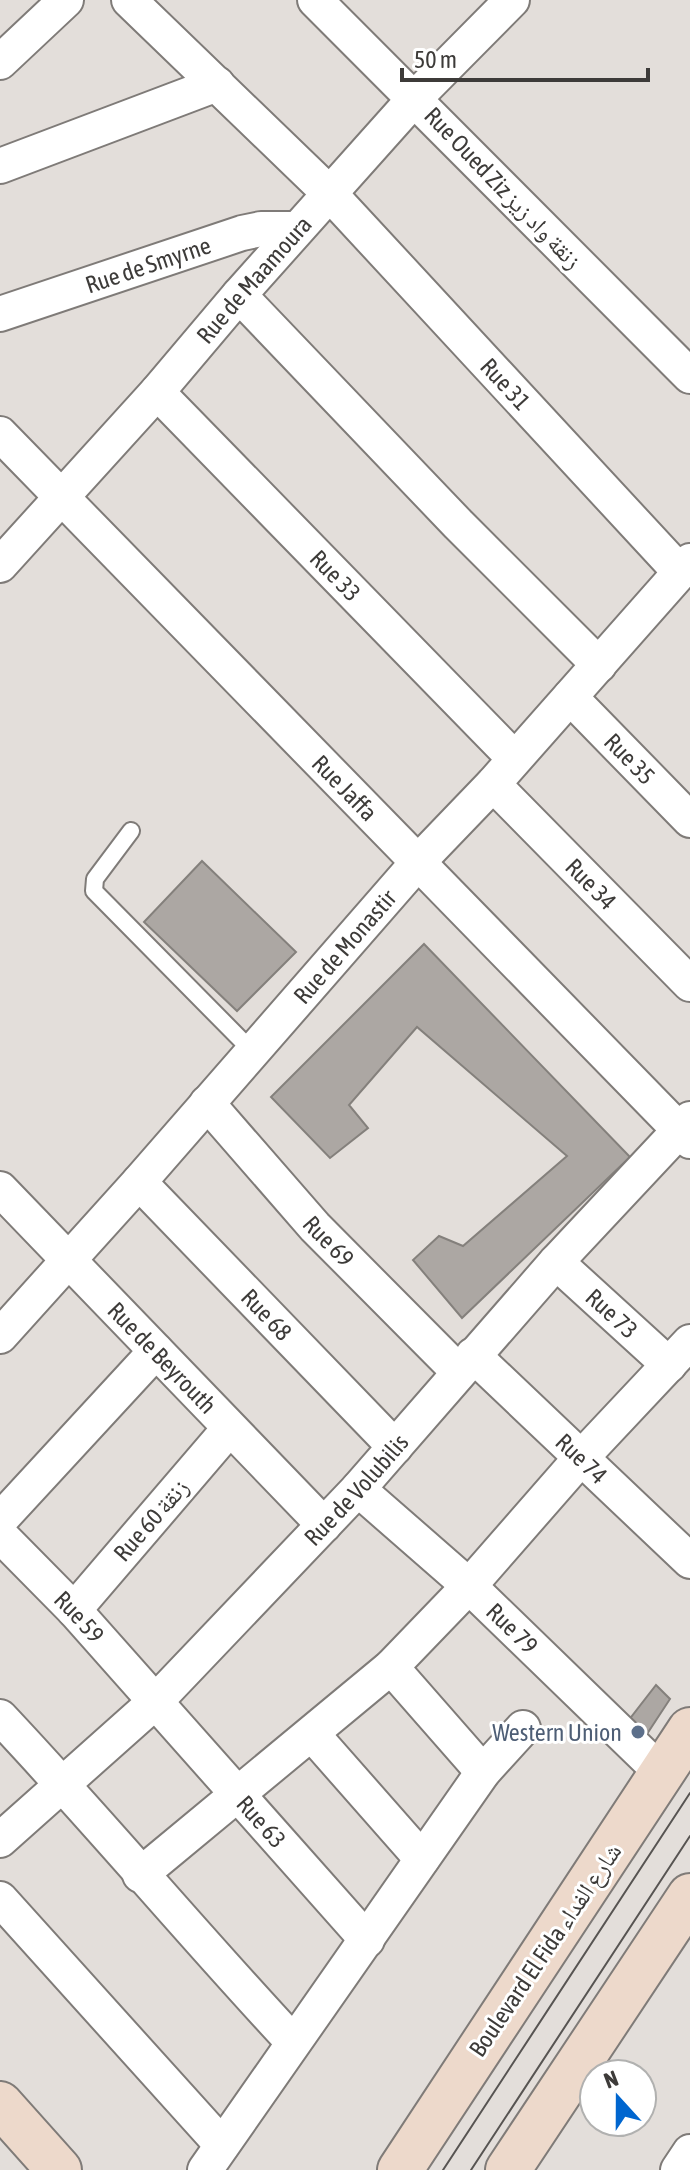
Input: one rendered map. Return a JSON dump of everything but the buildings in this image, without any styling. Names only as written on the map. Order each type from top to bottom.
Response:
[{"type":"main road","name":"Boulevard El Fida شارع الفداء","points":[[400,2170],[690,1730]]},
{"type":"main road","points":[[508,2170],[690,1896]]},
{"type":"main road","points":[[0,2104],[59,2170]]},
{"type":"street","points":[[3,55],[66,0]]},
{"type":"street","name":"Rue 31","points":[[129,0],[330,194],[685,567]]},
{"type":"street","name":"Rue Oued Ziz زنقة واد زيز","points":[[315,0],[690,376]]},
{"type":"street","name":"Rue de Maamoura","points":[[0,565],[157,392],[415,98],[512,0]]},
{"type":"street","points":[[0,166],[217,84]]},
{"type":"street","name":"Rue de Smyrne","points":[[0,314],[242,233],[261,229],[297,229]]},
{"type":"street","points":[[239,295],[458,524],[599,665]]},
{"type":"street","name":"Rue 33","points":[[157,392],[514,758]]},
{"type":"street","name":"Rue Jaffa","points":[[0,434],[686,1130]]},
{"type":"street","name":"Rue de Monastir","points":[[0,1336],[419,861],[493,784],[685,567]]},
{"type":"street","name":"Rue 35","points":[[570,697],[690,820]]},
{"type":"street","name":"Rue 34","points":[[493,784],[690,984]]},
{"type":"street","name":"Rue 69","points":[[207,1103],[315,1227],[466,1363]]},
{"type":"street","name":"Rue de Volubilis","points":[[0,1840],[156,1701],[358,1489],[556,1262],[686,1130]]},
{"type":"street","name":"Rue 68","points":[[139,1182],[395,1447]]},
{"type":"street","name":"Rue de Beyrouth","points":[[0,1189],[324,1525]]},
{"type":"street","name":"Rue 73","points":[[556,1262],[680,1353]]},
{"type":"street","points":[[0,1520],[156,1351]]},
{"type":"street","points":[[140,1875],[391,1667],[469,1586],[580,1459],[680,1353]]},
{"type":"street","name":"Rue 74","points":[[466,1363],[580,1459],[690,1561]]},
{"type":"street","name":"Rue 60 زنقة","points":[[74,1610],[229,1429]]},
{"type":"street","name":"Rue 79","points":[[358,1489],[469,1586],[663,1774]]},
{"type":"street","name":"Rue 59","points":[[0,1535],[74,1610],[156,1701]]},
{"type":"street","points":[[391,1667],[483,1772]]},
{"type":"street","name":"Rue 63","points":[[156,1701],[367,1940]]},
{"type":"street","points":[[0,1717],[293,2042]]},
{"type":"street","points":[[0,1899],[213,2158],[483,1772],[523,1728]]},
{"type":"street","points":[[312,1734],[422,1859]]},
{"type":"street","points":[[678,2170],[690,2152]]},
{"type":"lane","points":[[131,831],[95,879],[94,891],[253,1052]]},
{"type":"tram line","points":[[443,2170],[690,1793]]},
{"type":"tram line","points":[[471,2170],[690,1836]]},
{"type":"place","name":"Western Union","points":[[638,1732]]}]
